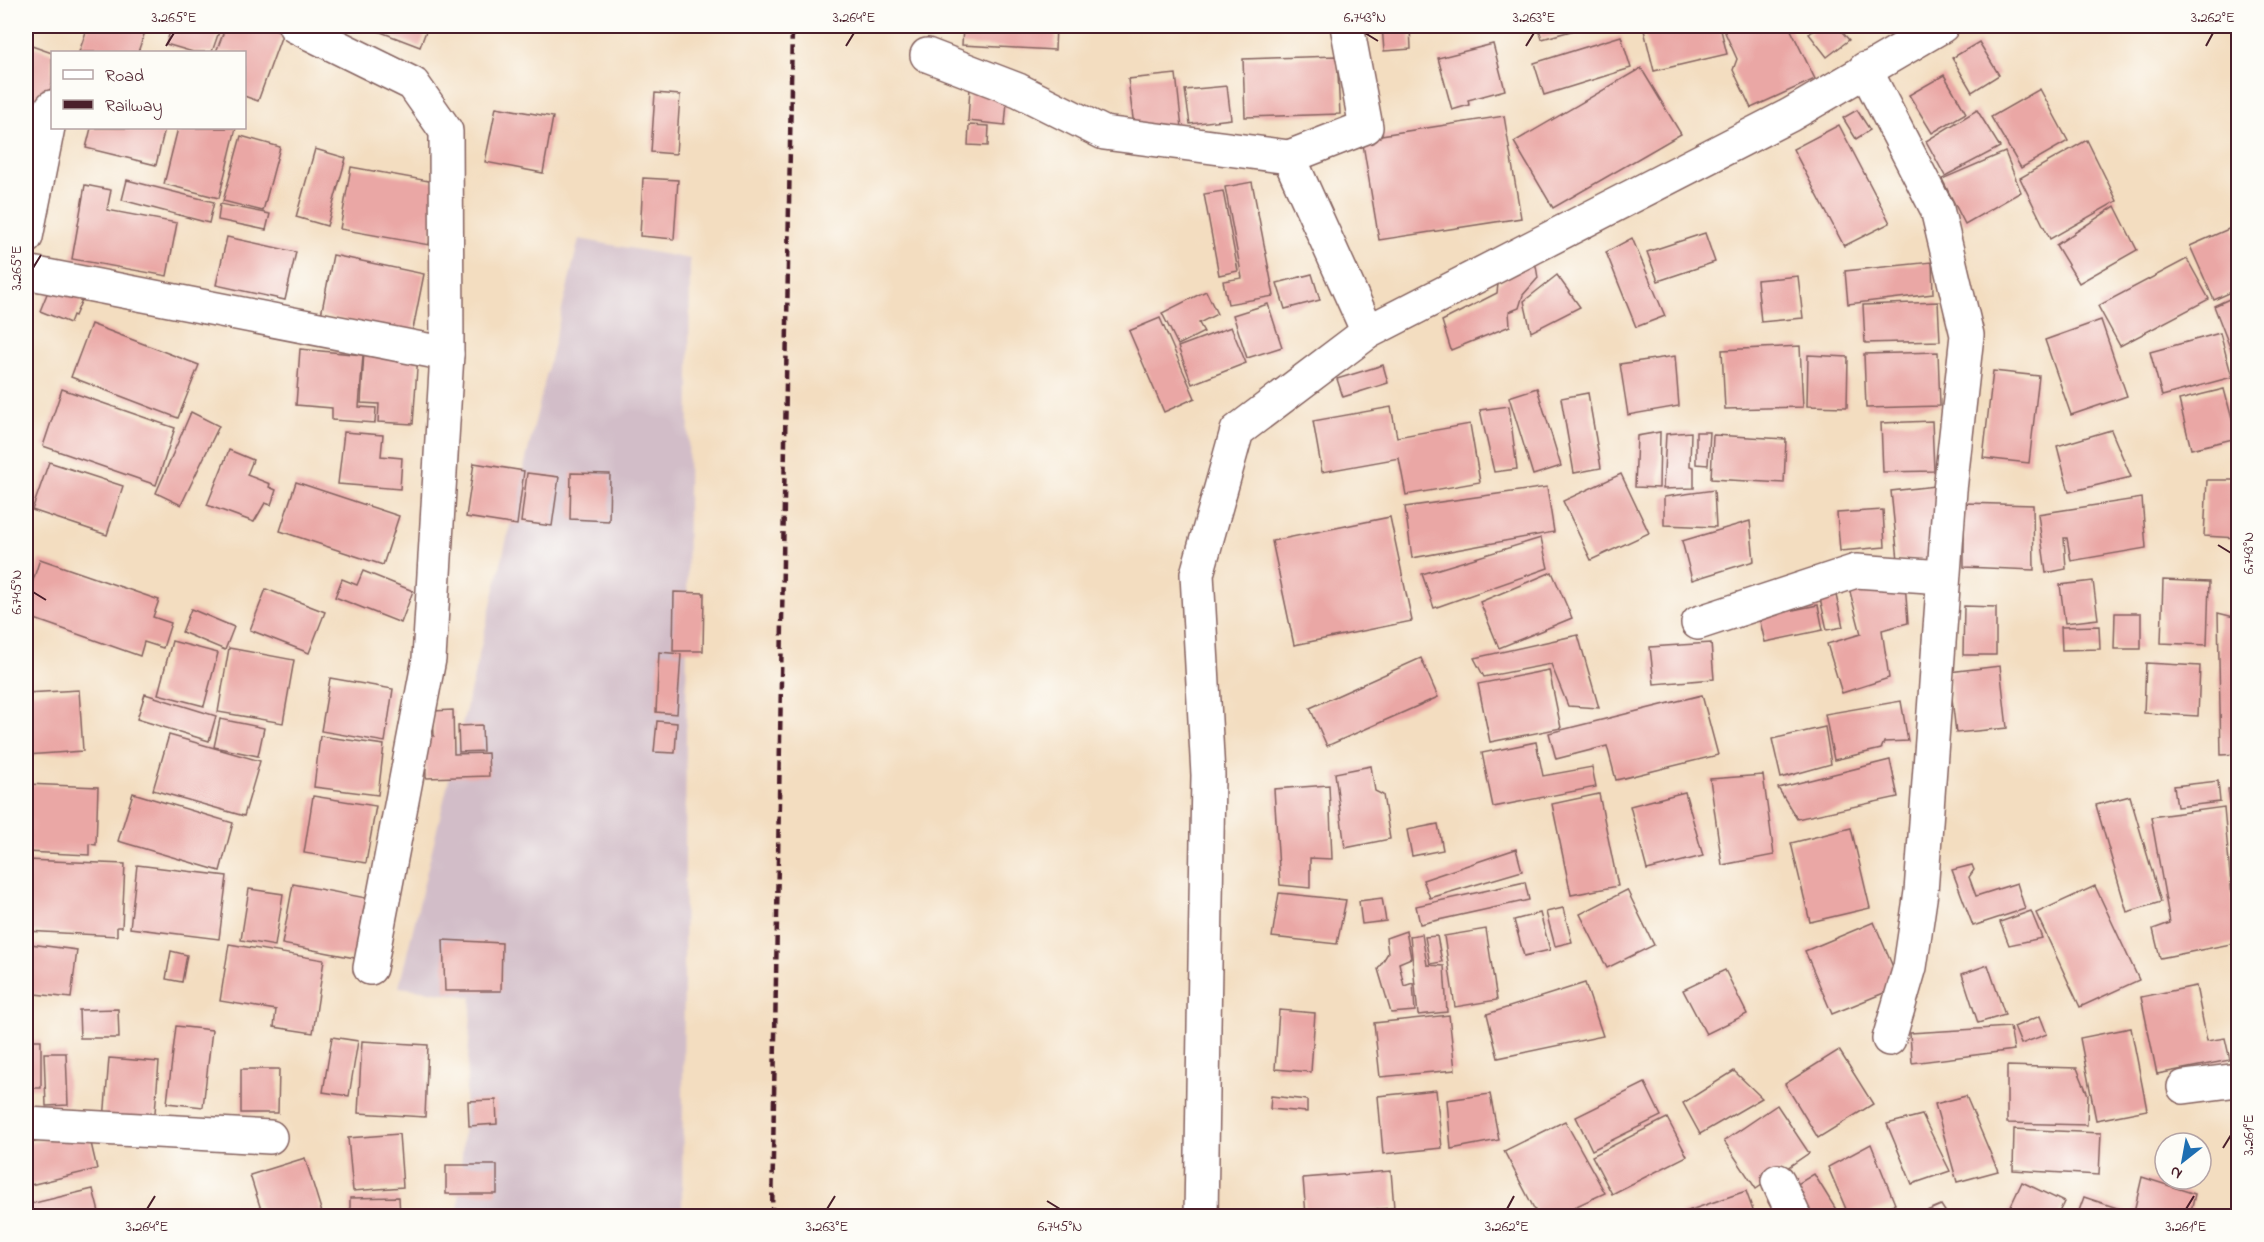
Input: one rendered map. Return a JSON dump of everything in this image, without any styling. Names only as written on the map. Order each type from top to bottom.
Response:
[{"type":"street","points":[[295,26],[413,84],[446,131],[447,354],[429,659],[370,968]]},
{"type":"street","points":[[927,55],[1018,90],[1104,133],[1289,157],[1366,127],[1347,26]]},
{"type":"street","points":[[1201,1216],[1208,775],[1197,574],[1237,431],[1368,332],[1790,115],[1942,26]]},
{"type":"street","points":[[1865,69],[1937,209],[1967,335],[1955,427],[1921,892],[1910,967],[1889,1040]]},
{"type":"street","points":[[26,237],[51,112]]},
{"type":"street","points":[[1289,157],[1368,332]]},
{"type":"street","points":[[26,272],[447,354]]},
{"type":"street","points":[[1698,623],[1856,571],[1943,577]]},
{"type":"street","points":[[2184,1087],[2238,1080]]},
{"type":"street","points":[[26,1124],[270,1137]]},
{"type":"street","points":[[1778,1181],[1794,1216]]},
{"type":"shaded area","points":[[579,239],[690,259],[682,1216],[458,1216],[472,997],[399,987]]},
{"type":"building","points":[[88,26],[147,26],[138,51],[79,51]]},
{"type":"building","points":[[172,26],[221,26],[212,51],[190,51],[166,44]]},
{"type":"building","points":[[226,26],[265,26],[283,32],[258,101],[246,97],[246,51],[216,51]]},
{"type":"building","points":[[365,26],[428,26],[420,47]]},
{"type":"building","points":[[963,26],[1056,26],[1055,50],[962,45]]},
{"type":"building","points":[[1382,26],[1410,26],[1411,49],[1384,51]]},
{"type":"building","points":[[1538,26],[1589,26],[1542,39]]},
{"type":"building","points":[[1643,26],[1720,26],[1727,54],[1654,71]]},
{"type":"building","points":[[1728,26],[1789,26],[1815,79],[1751,108],[1733,70],[1737,59],[1723,28]]},
{"type":"building","points":[[1820,26],[1837,26],[1849,40],[1827,57],[1809,34]]},
{"type":"building","points":[[1621,36],[1631,68],[1544,95],[1534,63]]},
{"type":"building","points":[[1979,42],[1999,75],[1972,92],[1952,58]]},
{"type":"building","points":[[26,44],[51,53],[51,87],[43,113],[26,107]]},
{"type":"building","points":[[1493,44],[1505,90],[1468,100],[1469,105],[1452,110],[1438,58]]},
{"type":"building","points":[[1337,56],[1340,114],[1245,117],[1243,59]]},
{"type":"building","points":[[1641,68],[1681,134],[1553,208],[1514,142]]},
{"type":"building","points":[[1176,74],[1182,128],[1135,134],[1128,79]]},
{"type":"building","points":[[1944,75],[1966,113],[1932,133],[1909,95]]},
{"type":"building","points":[[1227,86],[1231,119],[1190,124],[1185,90]]},
{"type":"building","points":[[970,87],[1008,90],[1005,125],[968,121]]},
{"type":"building","points":[[2040,89],[2068,141],[2021,168],[1991,117]]},
{"type":"building","points":[[655,93],[680,95],[676,154],[651,152]]},
{"type":"building","points":[[496,107],[553,117],[543,173],[485,162]]},
{"type":"building","points":[[1857,110],[1870,130],[1856,139],[1843,118]]},
{"type":"building","points":[[1977,110],[2000,147],[1945,176],[1926,141]]},
{"type":"building","points":[[1504,116],[1521,218],[1379,240],[1362,138]]},
{"type":"building","points":[[969,125],[989,126],[988,146],[968,145]]},
{"type":"building","points":[[1839,125],[1890,223],[1844,246],[1793,149]]},
{"type":"building","points":[[91,129],[165,129],[156,165],[86,148]]},
{"type":"building","points":[[178,129],[236,129],[219,198],[164,184]]},
{"type":"building","points":[[241,136],[280,147],[263,211],[223,201]]},
{"type":"building","points":[[2087,140],[2117,201],[2050,239],[2020,178]]},
{"type":"building","points":[[315,149],[346,158],[327,226],[296,217]]},
{"type":"building","points":[[2005,152],[2021,192],[1965,224],[1942,179]]},
{"type":"building","points":[[351,167],[440,183],[429,245],[340,229]]},
{"type":"building","points":[[643,178],[678,180],[674,239],[640,236]]},
{"type":"building","points":[[127,180],[214,202],[209,223],[122,200]]},
{"type":"building","points":[[1252,182],[1274,296],[1228,304],[1223,281],[1242,278],[1225,187]]},
{"type":"building","points":[[85,185],[111,190],[107,210],[177,223],[167,276],[72,259]]},
{"type":"building","points":[[1223,191],[1238,271],[1219,275],[1204,194]]},
{"type":"building","points":[[220,204],[270,214],[266,230],[218,220]]},
{"type":"building","points":[[2115,206],[2137,250],[2079,283],[2056,245]]},
{"type":"building","points":[[2233,227],[2238,240],[2238,289],[2214,300],[2190,246]]},
{"type":"building","points":[[1705,233],[1715,262],[1658,281],[1647,252]]},
{"type":"building","points":[[227,237],[296,252],[285,300],[216,285]]},
{"type":"building","points":[[1632,238],[1665,316],[1636,327],[1606,252]]},
{"type":"building","points":[[333,255],[424,274],[412,334],[321,315]]},
{"type":"building","points":[[2187,259],[2209,299],[2120,346],[2098,306]]},
{"type":"building","points":[[1535,260],[1538,278],[1523,295],[1519,308],[1509,312],[1510,326],[1451,350],[1442,321],[1497,293],[1498,284]]},
{"type":"building","points":[[1932,262],[1933,294],[1848,304],[1845,271]]},
{"type":"building","points":[[1312,274],[1320,300],[1285,309],[1277,283]]},
{"type":"building","points":[[1557,275],[1580,307],[1531,332],[1524,301]]},
{"type":"building","points":[[1798,276],[1803,318],[1761,322],[1757,280]]},
{"type":"building","points":[[51,284],[83,297],[70,323],[40,311]]},
{"type":"building","points":[[1206,291],[1217,314],[1199,323],[1204,332],[1178,345],[1162,313]]},
{"type":"building","points":[[2238,295],[2238,368],[2214,306]]},
{"type":"building","points":[[1938,302],[1940,341],[1865,343],[1863,305]]},
{"type":"building","points":[[1268,304],[1282,347],[1247,358],[1233,315]]},
{"type":"building","points":[[1160,318],[1195,398],[1164,412],[1129,331]]},
{"type":"building","points":[[2101,320],[2127,396],[2071,415],[2045,340]]},
{"type":"building","points":[[91,324],[199,365],[178,418],[71,377]]},
{"type":"building","points":[[1231,327],[1246,363],[1192,384],[1178,347]]},
{"type":"building","points":[[2220,333],[2232,377],[2162,396],[2150,352]]},
{"type":"building","points":[[1800,346],[1803,407],[1725,409],[1722,350]]},
{"type":"building","points":[[300,349],[363,355],[359,407],[376,408],[375,423],[332,420],[332,408],[296,405]]},
{"type":"building","points":[[364,351],[418,355],[413,424],[378,422],[379,404],[361,403]]},
{"type":"building","points":[[1938,352],[1940,406],[1866,408],[1864,354]]},
{"type":"building","points":[[1808,355],[1848,357],[1847,407],[1807,406]]},
{"type":"building","points":[[1675,356],[1679,406],[1628,415],[1620,364]]},
{"type":"building","points":[[1383,365],[1388,383],[1343,397],[1337,379]]},
{"type":"building","points":[[1993,371],[2039,376],[2029,463],[1983,458]]},
{"type":"building","points":[[1537,388],[1561,466],[1533,475],[1509,397]]},
{"type":"building","points":[[62,389],[175,428],[156,485],[43,446]]},
{"type":"building","points":[[2224,389],[2237,438],[2191,449],[2179,400]]},
{"type":"building","points":[[1588,393],[1601,468],[1574,473],[1561,398]]},
{"type":"building","points":[[1509,406],[1517,469],[1494,472],[1480,410]]},
{"type":"building","points":[[1391,407],[1397,437],[1470,424],[1480,482],[1406,495],[1399,458],[1322,472],[1313,421]]},
{"type":"building","points":[[191,412],[219,426],[181,505],[156,493]]},
{"type":"building","points":[[1932,421],[1934,471],[1883,472],[1881,423]]},
{"type":"building","points":[[2111,430],[2131,477],[2069,492],[2057,446]]},
{"type":"building","points":[[344,432],[383,435],[381,456],[402,458],[400,489],[338,484]]},
{"type":"building","points":[[1660,432],[1659,488],[1635,487],[1637,436]]},
{"type":"building","points":[[1691,432],[1690,466],[1694,467],[1694,488],[1663,489],[1666,434]]},
{"type":"building","points":[[1696,432],[1710,432],[1708,465],[1696,464]]},
{"type":"building","points":[[1713,435],[1786,439],[1784,483],[1711,479]]},
{"type":"building","points":[[229,450],[253,460],[247,475],[270,484],[269,487],[276,490],[271,505],[265,503],[254,522],[207,505]]},
{"type":"building","points":[[49,462],[123,486],[107,535],[32,510]]},
{"type":"building","points":[[474,463],[524,471],[517,525],[466,517]]},
{"type":"building","points":[[527,473],[559,477],[552,526],[521,522]]},
{"type":"building","points":[[571,473],[610,474],[609,521],[570,519]]},
{"type":"building","points":[[1621,474],[1649,533],[1591,560],[1563,501]]},
{"type":"building","points":[[2207,480],[2238,480],[2238,538],[2204,536]]},
{"type":"building","points":[[296,482],[399,516],[383,565],[280,531]]},
{"type":"building","points":[[1935,486],[1934,559],[1898,560],[1891,491]]},
{"type":"building","points":[[1547,487],[1554,532],[1412,558],[1405,507]]},
{"type":"building","points":[[1714,490],[1716,527],[1664,525],[1664,497]]},
{"type":"building","points":[[2142,498],[2146,548],[2071,561],[2067,538],[2064,538],[2066,569],[2046,573],[2038,514]]},
{"type":"building","points":[[1964,503],[2033,505],[2034,570],[1964,567]]},
{"type":"building","points":[[1883,510],[1885,547],[1840,551],[1837,513]]},
{"type":"building","points":[[1390,517],[1412,621],[1294,645],[1272,541]]},
{"type":"building","points":[[1750,521],[1754,561],[1692,580],[1682,541]]},
{"type":"building","points":[[1541,538],[1548,568],[1434,608],[1422,574]]},
{"type":"building","points":[[40,559],[159,600],[153,617],[171,623],[163,648],[144,642],[140,656],[26,616],[26,602]]},
{"type":"building","points":[[363,571],[413,591],[401,623],[335,597],[342,579],[357,585]]},
{"type":"building","points":[[1552,572],[1572,618],[1499,648],[1480,602]]},
{"type":"building","points":[[2163,580],[2209,582],[2207,645],[2161,643]]},
{"type":"building","points":[[2093,581],[2098,619],[2065,623],[2060,585]]},
{"type":"building","points":[[1905,582],[1908,623],[1882,630],[1889,678],[1842,693],[1827,644],[1861,634],[1849,588]]},
{"type":"building","points":[[266,589],[325,612],[309,653],[250,630]]},
{"type":"building","points":[[674,592],[704,593],[703,651],[673,651]]},
{"type":"building","points":[[1836,595],[1843,627],[1827,630],[1820,598]]},
{"type":"building","points":[[1818,605],[1823,630],[1765,642],[1759,617]]},
{"type":"building","points":[[1964,606],[1996,607],[1996,655],[1963,655]]},
{"type":"building","points":[[191,609],[234,627],[225,650],[182,632]]},
{"type":"building","points":[[2115,613],[2141,613],[2141,649],[2114,649]]},
{"type":"building","points":[[2218,613],[2238,618],[2238,754],[2221,755]]},
{"type":"building","points":[[2099,626],[2100,649],[2062,650],[2061,627]]},
{"type":"building","points":[[1578,635],[1599,708],[1568,706],[1551,664],[1484,677],[1474,658]]},
{"type":"building","points":[[172,641],[218,653],[204,706],[158,694]]},
{"type":"building","points":[[1711,643],[1714,679],[1654,684],[1650,647]]},
{"type":"building","points":[[229,648],[294,660],[283,723],[218,712]]},
{"type":"building","points":[[659,652],[681,654],[677,714],[656,712]]},
{"type":"building","points":[[1421,658],[1438,697],[1327,746],[1310,708]]},
{"type":"building","points":[[2146,663],[2200,666],[2198,716],[2144,713]]},
{"type":"building","points":[[2000,666],[2007,728],[1956,733],[1949,672]]},
{"type":"building","points":[[1549,670],[1561,728],[1490,742],[1478,684]]},
{"type":"building","points":[[330,678],[393,689],[385,742],[321,731]]},
{"type":"building","points":[[79,690],[83,751],[26,755],[26,693]]},
{"type":"building","points":[[145,694],[216,716],[209,741],[137,719]]},
{"type":"building","points":[[1702,695],[1718,755],[1616,780],[1607,746],[1556,759],[1549,733]]},
{"type":"building","points":[[1901,701],[1908,741],[1884,742],[1881,749],[1834,760],[1825,714]]},
{"type":"building","points":[[453,710],[454,754],[488,753],[489,776],[426,778],[425,736],[434,736],[433,711]]},
{"type":"building","points":[[220,719],[264,728],[258,756],[214,747]]},
{"type":"building","points":[[657,721],[677,723],[675,753],[654,752]]},
{"type":"building","points":[[482,725],[483,751],[459,752],[458,726]]},
{"type":"building","points":[[1825,727],[1831,764],[1781,778],[1772,739]]},
{"type":"building","points":[[169,735],[260,761],[244,816],[153,790]]},
{"type":"building","points":[[320,736],[384,745],[378,795],[314,787]]},
{"type":"building","points":[[1536,742],[1543,776],[1592,767],[1596,787],[1493,807],[1482,753]]},
{"type":"building","points":[[1890,760],[1898,797],[1797,819],[1778,788]]},
{"type":"building","points":[[1371,766],[1375,791],[1383,795],[1390,839],[1345,848],[1335,773]]},
{"type":"building","points":[[1763,775],[1774,855],[1722,865],[1710,779]]},
{"type":"building","points":[[2218,781],[2220,802],[2177,807],[2174,786]]},
{"type":"building","points":[[26,784],[98,787],[96,845],[89,844],[89,855],[26,852]]},
{"type":"building","points":[[1329,785],[1332,859],[1310,858],[1310,888],[1280,885],[1274,789]]},
{"type":"building","points":[[2238,788],[2238,824],[2233,825],[2228,789]]},
{"type":"building","points":[[1685,792],[1703,856],[1647,870],[1630,806]]},
{"type":"building","points":[[133,793],[233,823],[220,871],[118,841]]},
{"type":"building","points":[[1599,794],[1618,886],[1571,895],[1552,804]]},
{"type":"building","points":[[313,796],[376,806],[366,863],[304,853]]},
{"type":"building","points":[[2130,796],[2161,902],[2127,912],[2096,805]]},
{"type":"building","points":[[2224,807],[2236,943],[2160,958],[2153,929],[2170,923],[2151,817]]},
{"type":"building","points":[[1438,824],[1443,850],[1412,856],[1407,830]]},
{"type":"building","points":[[1851,828],[1870,908],[1810,922],[1791,843]]},
{"type":"building","points":[[1516,849],[1522,871],[1430,898],[1423,880]]},
{"type":"building","points":[[26,860],[125,864],[122,927],[117,927],[117,936],[26,931]]},
{"type":"building","points":[[137,865],[227,876],[219,939],[130,928]]},
{"type":"building","points":[[1972,865],[1974,870],[1969,877],[1976,896],[2017,883],[2025,909],[1973,926],[1952,870]]},
{"type":"building","points":[[1525,882],[1529,900],[1420,924],[1416,906]]},
{"type":"building","points":[[293,884],[366,898],[355,958],[282,944]]},
{"type":"building","points":[[2095,886],[2139,980],[2080,1007],[2036,913]]},
{"type":"building","points":[[249,889],[283,894],[275,946],[241,940]]},
{"type":"building","points":[[1627,890],[1654,945],[1607,968],[1580,914]]},
{"type":"building","points":[[1279,893],[1346,900],[1337,944],[1272,937]]},
{"type":"building","points":[[1382,898],[1386,921],[1362,924],[1359,901]]},
{"type":"building","points":[[1563,908],[1572,942],[1555,946],[1546,912]]},
{"type":"building","points":[[2031,911],[2042,938],[2009,945],[2000,922]]},
{"type":"building","points":[[1540,913],[1550,950],[1524,956],[1514,920]]},
{"type":"building","points":[[1874,922],[1901,986],[1832,1014],[1805,951]]},
{"type":"building","points":[[1486,929],[1497,1000],[1455,1007],[1444,936]]},
{"type":"building","points":[[1406,931],[1411,958],[1399,963],[1404,986],[1413,983],[1415,1011],[1391,1013],[1378,969],[1388,953],[1386,938]]},
{"type":"building","points":[[1422,934],[1427,965],[1444,966],[1447,1012],[1418,1015],[1410,936]]},
{"type":"building","points":[[1437,936],[1442,962],[1430,964],[1425,937]]},
{"type":"building","points":[[443,940],[502,943],[501,991],[445,991]]},
{"type":"building","points":[[30,944],[77,950],[71,998],[26,993]]},
{"type":"building","points":[[229,944],[324,960],[313,1033],[274,1027],[276,1010],[220,1001]]},
{"type":"building","points":[[171,951],[187,955],[182,982],[166,979]]},
{"type":"building","points":[[1988,965],[2005,1015],[1978,1023],[1962,974]]},
{"type":"building","points":[[1725,970],[1747,1014],[1706,1034],[1683,990]]},
{"type":"building","points":[[1585,983],[1603,1036],[1498,1058],[1487,1014]]},
{"type":"building","points":[[2196,986],[2207,1041],[2225,1038],[2230,1060],[2157,1074],[2141,997]]},
{"type":"building","points":[[118,1009],[119,1038],[80,1038],[79,1010]]},
{"type":"building","points":[[1279,1010],[1315,1013],[1311,1072],[1275,1069]]},
{"type":"building","points":[[1449,1015],[1455,1070],[1380,1077],[1374,1023]]},
{"type":"building","points":[[2040,1016],[2047,1034],[2021,1044],[2014,1027]]},
{"type":"building","points":[[176,1026],[212,1030],[203,1107],[167,1103]]},
{"type":"building","points":[[2010,1027],[2014,1050],[1912,1063],[1910,1033]]},
{"type":"building","points":[[2131,1028],[2147,1110],[2096,1120],[2080,1038]]},
{"type":"building","points":[[332,1037],[358,1041],[349,1096],[323,1092]]},
{"type":"building","points":[[26,1040],[41,1040],[41,1088],[26,1088]]},
{"type":"building","points":[[362,1041],[428,1045],[425,1117],[358,1113]]},
{"type":"building","points":[[1839,1050],[1873,1104],[1818,1138],[1785,1084]]},
{"type":"building","points":[[44,1053],[66,1053],[68,1105],[46,1106]]},
{"type":"building","points":[[109,1058],[159,1062],[154,1125],[104,1120]]},
{"type":"building","points":[[2007,1066],[2077,1068],[2088,1095],[2087,1125],[2007,1123]]},
{"type":"building","points":[[241,1069],[279,1069],[278,1113],[241,1113]]},
{"type":"building","points":[[1734,1071],[1762,1098],[1700,1134],[1683,1103]]},
{"type":"building","points":[[1645,1083],[1661,1116],[1592,1150],[1576,1117]]},
{"type":"building","points":[[1436,1090],[1442,1148],[1383,1154],[1378,1096]]},
{"type":"building","points":[[1490,1094],[1499,1140],[1451,1149],[1447,1100]]},
{"type":"building","points":[[1271,1096],[1307,1100],[1307,1112],[1270,1109]]},
{"type":"building","points":[[1966,1096],[1998,1171],[1957,1182],[1935,1104]]},
{"type":"building","points":[[496,1100],[497,1124],[469,1126],[468,1101]]},
{"type":"building","points":[[1777,1105],[1809,1153],[1756,1189],[1724,1141]]},
{"type":"building","points":[[1922,1115],[1950,1171],[1912,1184],[1887,1124]]},
{"type":"building","points":[[1667,1118],[1687,1156],[1612,1194],[1592,1156]]},
{"type":"building","points":[[1565,1121],[1605,1193],[1555,1216],[1538,1216],[1504,1151]]},
{"type":"building","points":[[2014,1129],[2101,1133],[2099,1175],[2013,1170]]},
{"type":"building","points":[[88,1130],[97,1169],[26,1186],[26,1144]]},
{"type":"building","points":[[399,1134],[403,1187],[353,1191],[348,1138]]},
{"type":"building","points":[[1871,1144],[1895,1204],[1859,1216],[1849,1216],[1828,1167]]},
{"type":"building","points":[[305,1158],[323,1216],[263,1216],[250,1175]]},
{"type":"building","points":[[446,1165],[497,1165],[497,1194],[446,1194]]},
{"type":"building","points":[[1391,1171],[1394,1208],[1306,1215],[1303,1178]]},
{"type":"building","points":[[1814,1174],[1840,1216],[1776,1216],[1768,1202]]},
{"type":"building","points":[[2142,1177],[2153,1181],[2153,1191],[2186,1191],[2195,1194],[2190,1216],[2133,1216]]},
{"type":"building","points":[[2022,1182],[2064,1202],[2057,1216],[2006,1216]]},
{"type":"building","points":[[93,1189],[100,1216],[26,1216],[26,1205]]},
{"type":"building","points":[[1746,1191],[1755,1216],[1680,1216],[1679,1214]]},
{"type":"building","points":[[399,1197],[400,1216],[350,1216],[350,1198]]},
{"type":"building","points":[[2084,1197],[2126,1211],[2124,1216],[2077,1216]]},
{"type":"building","points":[[1941,1205],[1948,1216],[1915,1216]]},
{"type":"building","points":[[1394,1212],[1395,1216],[1372,1216],[1372,1215]]},
{"type":"railway","points":[[772,1216],[792,26]]}]
